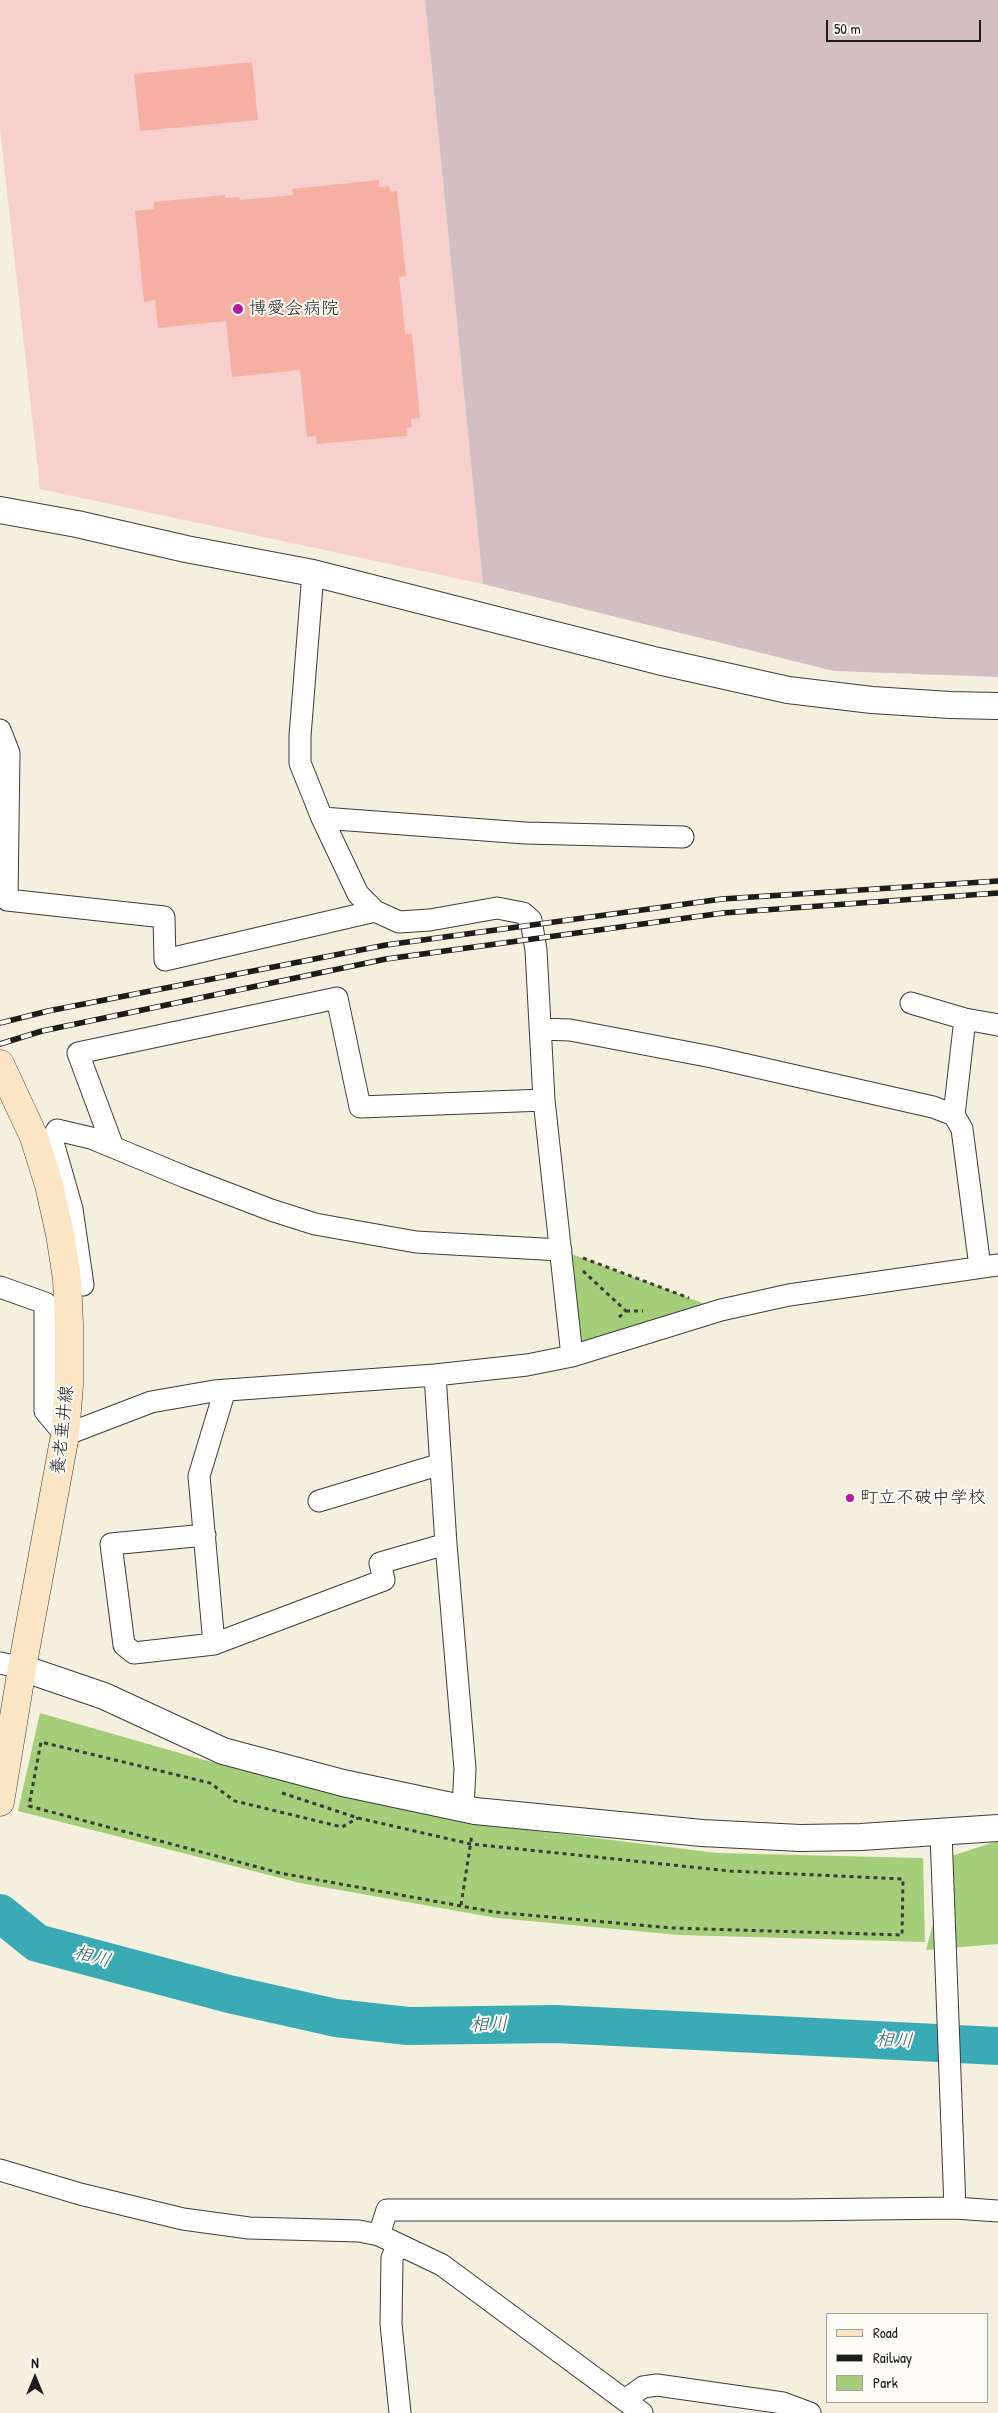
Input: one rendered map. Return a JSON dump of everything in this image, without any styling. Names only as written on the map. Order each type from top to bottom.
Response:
[{"type":"main road","name":"養老垂井線","points":[[0,1064],[9,1099],[34,1137],[49,1186],[60,1234],[67,1279],[69,1342],[65,1435],[11,1666],[16,1710],[0,1802]]},
{"type":"street","points":[[0,510],[77,524],[186,549],[313,573],[658,661],[788,690],[872,700],[998,706]]},
{"type":"street","points":[[313,573],[300,726],[300,764],[322,818],[358,894],[375,911],[399,922],[430,920],[497,908],[523,912],[531,920],[535,944],[544,1100],[572,1356]]},
{"type":"street","points":[[0,730],[9,753],[8,900],[164,917],[165,960],[375,911]]},
{"type":"street","points":[[322,818],[525,833],[683,838]]},
{"type":"street","points":[[113,1147],[78,1053],[337,998],[360,1107],[544,1100]]},
{"type":"street","points":[[911,1003],[998,1026]]},
{"type":"street","points":[[0,1287],[45,1303],[45,1411],[65,1435],[151,1402],[224,1390],[435,1376],[527,1366],[572,1356],[721,1310],[789,1295],[989,1266],[962,1129],[954,1114],[966,1018]]},
{"type":"street","points":[[540,1029],[570,1030],[712,1057],[933,1107],[954,1114]]},
{"type":"street","points":[[83,1285],[72,1208],[52,1139],[57,1130],[91,1138],[263,1207],[315,1224],[416,1242],[561,1250]]},
{"type":"street","points":[[435,1376],[446,1544],[465,1769],[463,1808]]},
{"type":"street","points":[[214,1644],[199,1476],[224,1390]]},
{"type":"street","points":[[319,1501],[440,1464]]},
{"type":"street","points":[[204,1534],[111,1544],[124,1645],[134,1653],[214,1644],[384,1580],[380,1563],[446,1544]]},
{"type":"street","points":[[11,1666],[104,1696],[223,1751],[343,1783],[463,1808],[702,1833],[800,1838],[941,1843],[998,1828]]},
{"type":"street","points":[[941,1843],[955,2199]]},
{"type":"street","points":[[0,2170],[80,2194],[183,2219],[249,2228],[359,2231],[388,2240],[442,2265],[642,2413]]},
{"type":"street","points":[[400,2413],[391,2324],[392,2258],[388,2240],[387,2210],[790,2210],[955,2199],[998,2211]]},
{"type":"street","points":[[625,2400],[643,2387],[657,2385],[782,2403],[810,2413]]},
{"type":"path","points":[[561,1250],[721,1310]]},
{"type":"path","points":[[561,1250],[626,1311],[613,1322]]},
{"type":"path","points":[[278,1792],[358,1818],[471,1844],[730,1872],[904,1879],[902,1935],[672,1928],[494,1912],[280,1873],[29,1806],[41,1742],[210,1783],[235,1801],[244,1804],[342,1827],[358,1818]]},
{"type":"path","points":[[461,1905],[471,1844]]},
{"type":"shaded area","name":"博愛会病院","points":[[0,0],[425,0],[483,584],[40,489],[0,129]]},
{"type":"shaded area","points":[[425,0],[998,0],[998,677],[834,671],[483,584]]},
{"type":"green space","points":[[561,1250],[721,1310],[572,1356]]},
{"type":"green space","points":[[40,1713],[204,1760],[450,1820],[717,1853],[923,1858],[925,1942],[679,1935],[497,1918],[300,1883],[18,1811]]},
{"type":"green space","points":[[998,1841],[998,1944],[926,1950],[951,1856]]},
{"type":"building","points":[[252,62],[258,120],[140,131],[134,74]]},
{"type":"building","points":[[379,180],[379,187],[389,186],[390,192],[397,191],[406,276],[399,277],[405,334],[412,334],[420,418],[411,419],[412,427],[406,428],[407,436],[317,444],[316,436],[307,437],[300,370],[232,377],[226,321],[158,328],[155,300],[144,302],[135,211],[154,209],[154,202],[225,195],[225,198],[239,197],[240,200],[293,195],[292,189]]},
{"type":"waterway","name":"相川","points":[[0,1913],[37,1943],[229,1994],[336,2018],[408,2026],[555,2024],[998,2046]]},
{"type":"railway","points":[[0,1023],[48,1011],[386,945],[722,899],[998,881]]},
{"type":"railway","points":[[0,1044],[42,1031],[386,959],[723,913],[998,893]]},
{"type":"place","name":"博愛会病院","points":[[238,309]]},
{"type":"place","name":"町立不破中学校","points":[[850,1498]]}]
